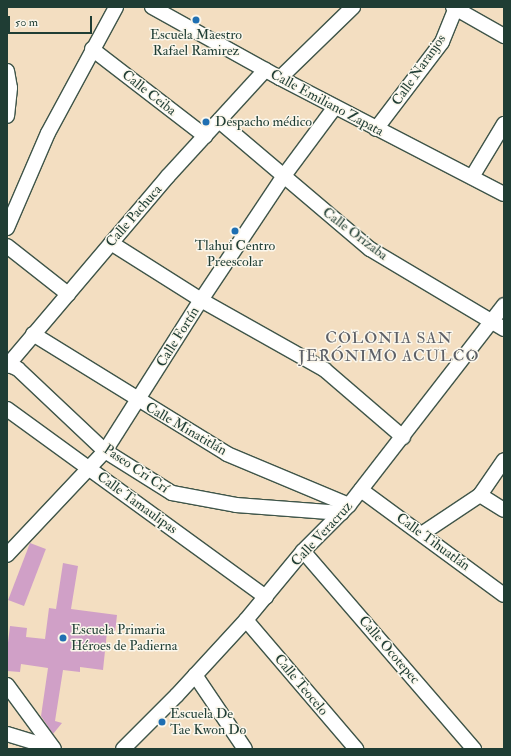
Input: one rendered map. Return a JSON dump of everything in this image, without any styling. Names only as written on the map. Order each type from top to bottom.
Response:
[{"type":"street","points":[[7,228],[48,133],[116,7]]},
{"type":"street","name":"Calle Emiliano Zapata","points":[[152,7],[280,78],[504,194]]},
{"type":"street","points":[[280,78],[353,7]]},
{"type":"street","points":[[455,7],[504,36]]},
{"type":"street","name":"Calle Naranjos","points":[[376,129],[442,42],[455,7]]},
{"type":"street","name":"Calle Ceiba","points":[[92,49],[205,136]]},
{"type":"street","name":"Calle Pachuca","points":[[8,365],[111,243],[265,70]]},
{"type":"street","points":[[7,71],[9,87],[7,116]]},
{"type":"street","name":"Calle Fortín","points":[[7,555],[106,451],[201,300],[283,177],[335,107]]},
{"type":"street","name":"Calle Orizaba","points":[[219,121],[283,177],[370,249],[498,325]]},
{"type":"street","points":[[472,177],[504,124]]},
{"type":"street","points":[[111,243],[201,300],[325,370],[403,437]]},
{"type":"street","points":[[7,246],[68,294]]},
{"type":"street","name":"Calle Veracruz","points":[[123,749],[246,620],[303,551],[346,509],[403,437],[498,325],[504,305]]},
{"type":"street","name":"Calle Minatitlán","points":[[33,334],[137,400],[227,454],[346,509]]},
{"type":"street","name":"Paseo Cri Crí","points":[[8,365],[18,369],[106,451],[172,493],[236,505],[346,509]]},
{"type":"street","name":"Calle Tamaulipas","points":[[7,409],[266,597]]},
{"type":"street","points":[[423,533],[480,495],[504,460]]},
{"type":"street","name":"Calle Tihuatlán","points":[[361,490],[423,533],[504,594]]},
{"type":"street","points":[[480,495],[504,510]]},
{"type":"street","name":"Calle Ocotepec","points":[[303,551],[474,749]]},
{"type":"street","name":"Calle Teocelo","points":[[246,620],[356,749]]},
{"type":"street","points":[[195,675],[245,749]]},
{"type":"street","points":[[7,685],[54,748]]},
{"type":"street","points":[[7,734],[54,748]]},
{"type":"building","points":[[30,543],[46,549],[24,606],[8,600]]},
{"type":"building","points":[[63,563],[78,566],[71,609],[117,615],[115,633],[107,632],[103,670],[80,667],[80,672],[63,670],[55,721],[62,723],[53,734],[41,716],[48,668],[21,664],[20,672],[7,671],[7,651],[10,626],[27,628],[26,637],[45,639],[49,608],[56,609]]},
{"type":"place","name":"Escuela Maestro Rafael Ramirez","points":[[196,20]]},
{"type":"place","name":"Despacho médico","points":[[206,122]]},
{"type":"place","name":"Tlahui Centro Preescolar","points":[[235,231]]},
{"type":"place","name":"Escuela Primaria Héroes de Padierna","points":[[63,638]]},
{"type":"place","name":"Escuela De Tae Kwon Do","points":[[162,722]]},
{"type":"district","name":"COLONIA SAN JERÓNIMO ACULCO","points":[[389,347]]}]
